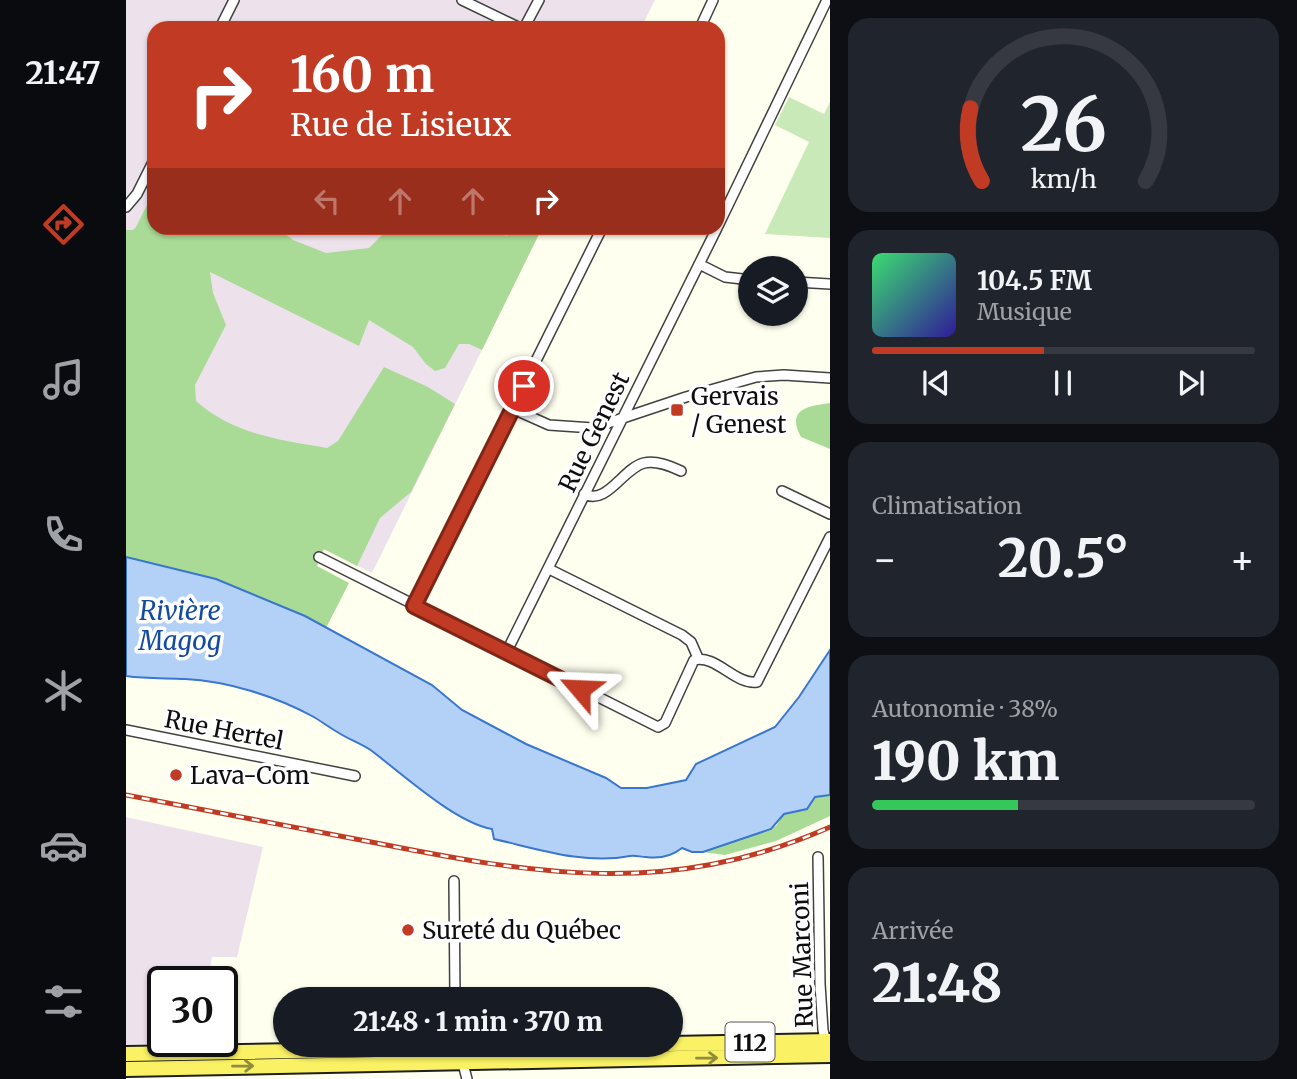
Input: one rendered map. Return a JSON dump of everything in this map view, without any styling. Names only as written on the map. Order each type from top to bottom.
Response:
[{"type":"main road","name":"112","points":[[683,1044],[828,1047]]},
{"type":"main road","name":"112","points":[[126,1069],[463,1062],[828,1047]]},
{"type":"main road","points":[[126,1054],[273,1050]]},
{"type":"street","points":[[224,21],[234,0]]},
{"type":"street","points":[[462,0],[507,21]]},
{"type":"street","points":[[526,21],[539,0]]},
{"type":"street","points":[[703,21],[713,0]]},
{"type":"street","name":"Rue Genest","points":[[725,210],[827,0]]},
{"type":"street","points":[[126,207],[137,194],[147,174]]},
{"type":"street","points":[[414,606],[599,235]]},
{"type":"street","name":"Rue Genest","points":[[506,653],[713,235]]},
{"type":"street","points":[[699,264],[725,277],[738,278]]},
{"type":"street","points":[[808,283],[830,284]]},
{"type":"street","points":[[513,409],[535,420],[565,428],[593,428],[756,377],[784,375],[830,378]]},
{"type":"street","points":[[584,494],[590,498],[599,496],[637,465],[669,465],[681,471]]},
{"type":"street","points":[[782,491],[830,514]]},
{"type":"street","points":[[549,569],[682,635],[691,642],[698,658],[748,681],[757,682],[830,537]]},
{"type":"street","points":[[319,557],[658,727],[665,723],[691,664],[698,658]]},
{"type":"street","name":"Rue Hertel","points":[[126,730],[355,776]]},
{"type":"street","name":"Rue Marconi","points":[[818,857],[820,984],[828,1047]]},
{"type":"street","points":[[454,881],[455,987]]},
{"type":"street","points":[[462,1057],[467,1079]]},
{"type":"shaded area","points":[[126,0],[655,0],[644,21],[147,21],[147,235],[539,235],[372,573],[126,451]]},
{"type":"shaded area","points":[[126,817],[263,847],[237,957],[212,957],[211,966],[147,966],[147,1044],[126,1045]]},
{"type":"green space","points":[[789,97],[824,114],[830,102],[830,238],[765,234],[809,142],[775,125]]},
{"type":"green space","points":[[147,205],[147,235],[287,235],[326,253],[369,248],[382,235],[539,235],[482,350],[469,344],[459,344],[445,368],[435,371],[413,347],[369,320],[359,346],[210,272],[213,293],[226,325],[195,385],[196,401],[225,421],[257,434],[327,448],[338,441],[384,367],[428,387],[455,404],[411,492],[380,518],[357,566],[324,549],[317,566],[349,583],[326,628],[305,616],[216,579],[126,557],[126,230],[136,227]]},
{"type":"green space","points":[[830,403],[830,449],[801,437],[796,420],[807,408]]},
{"type":"green space","points":[[830,795],[830,816],[776,841],[725,855],[703,852],[776,826],[784,814],[807,809],[815,797]]},
{"type":"water","name":"Rivière Magog","points":[[126,557],[216,579],[305,616],[432,685],[462,710],[526,744],[606,778],[621,788],[647,788],[686,780],[696,764],[775,727],[830,650],[830,795],[815,797],[807,809],[784,814],[771,829],[703,852],[682,848],[661,857],[596,859],[562,855],[494,839],[492,829],[462,818],[372,751],[298,709],[267,696],[217,683],[126,676]]},
{"type":"railway","points":[[126,795],[486,863],[600,873],[656,872],[712,864],[770,850],[830,827]]},
{"type":"place","name":"Gervais / Genest","points":[[677,410]]},
{"type":"place","name":"Lava-Com","points":[[176,775]]},
{"type":"place","name":"Sureté du Québec","points":[[408,930]]},
{"type":"route","points":[[524,386],[414,606],[580,689]]}]
